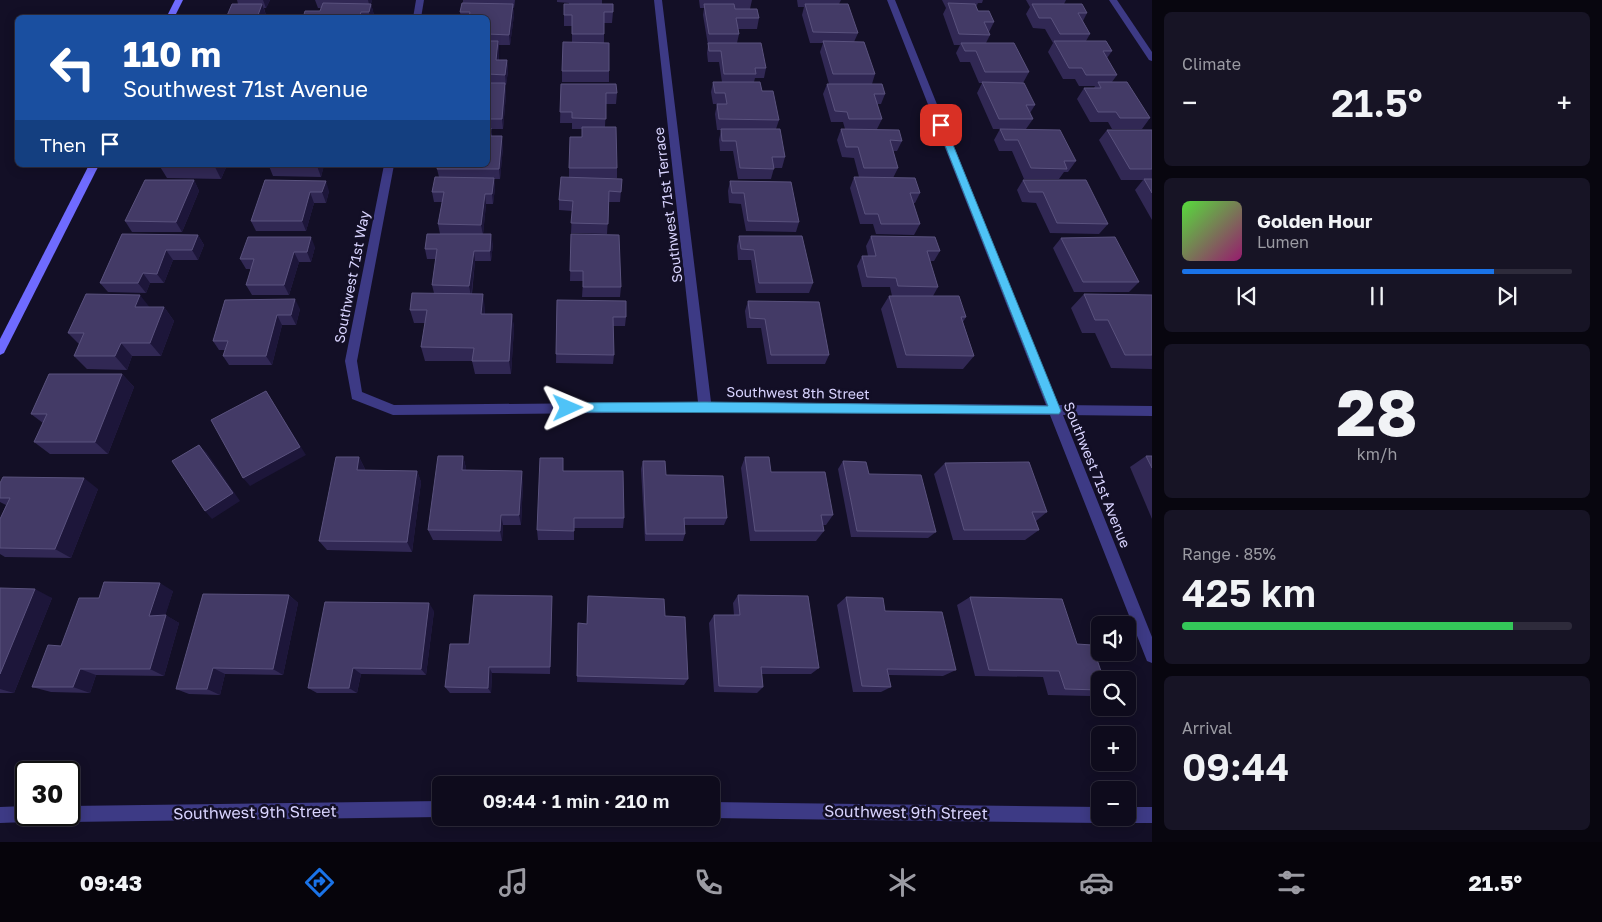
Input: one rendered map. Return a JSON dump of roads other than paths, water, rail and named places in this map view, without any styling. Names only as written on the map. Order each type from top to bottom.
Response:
[{"type":"street","points":[[172,15],[179,0]]},
{"type":"street","points":[[418,15],[420,0]]},
{"type":"street","name":"Southwest 71st Terrace","points":[[658,0],[705,407]]},
{"type":"street","name":"Southwest 71st Avenue","points":[[891,0],[1152,656]]},
{"type":"street","points":[[1113,0],[1152,58]]},
{"type":"street","points":[[0,350],[93,167]]},
{"type":"street","name":"Southwest 71st Way","points":[[356,395],[351,361],[389,167]]},
{"type":"street","name":"Southwest 8th Street","points":[[356,395],[393,410],[705,407],[1152,411]]},
{"type":"street","name":"Southwest 9th Street","points":[[80,814],[432,810]]},
{"type":"street","name":"Southwest 9th Street","points":[[720,810],[1091,815]]},
{"type":"street","points":[[0,815],[15,814]]},
{"type":"street","points":[[1136,815],[1152,815]]}]
